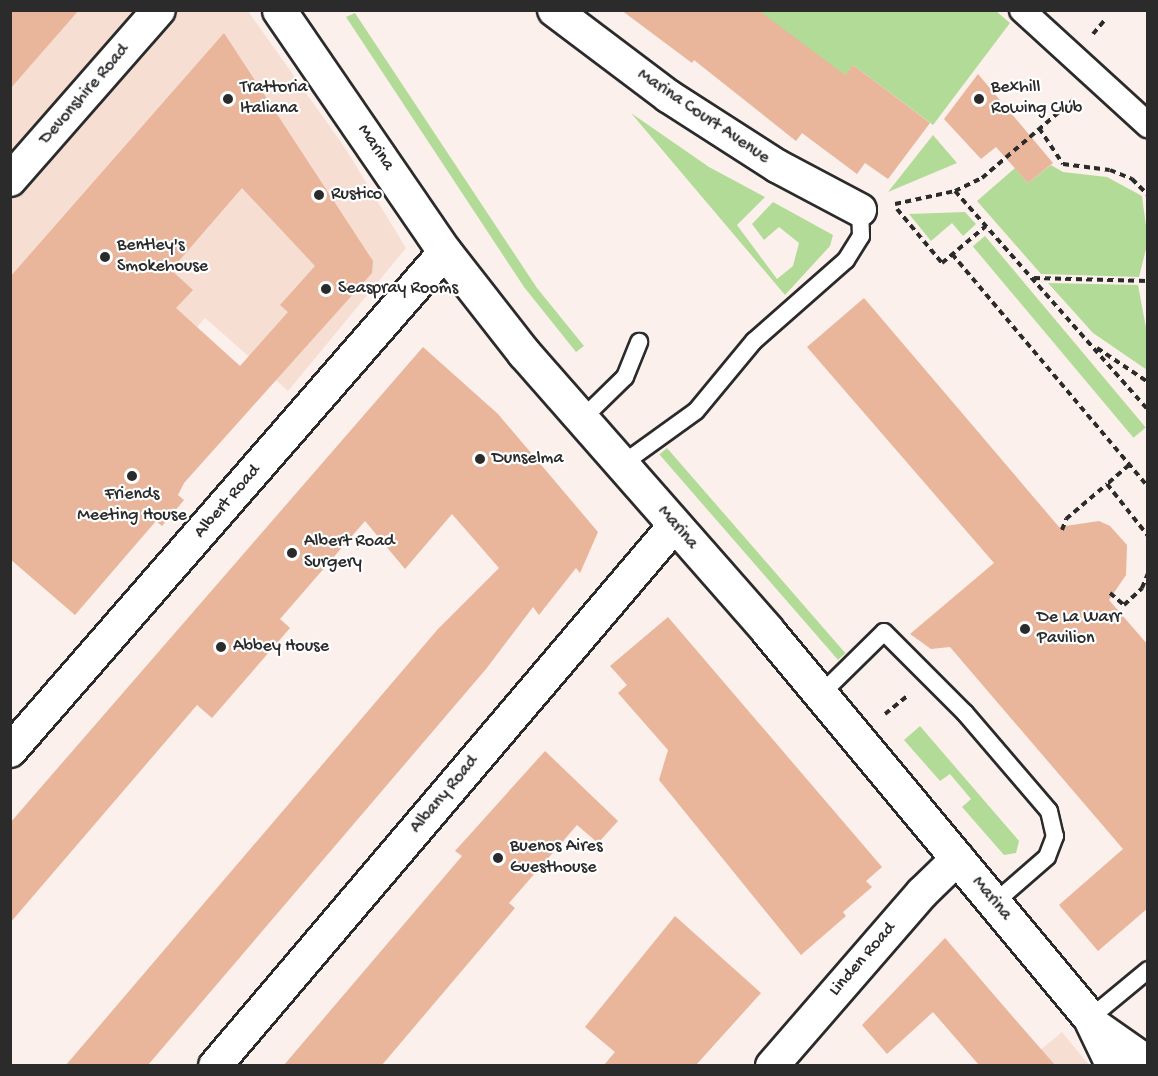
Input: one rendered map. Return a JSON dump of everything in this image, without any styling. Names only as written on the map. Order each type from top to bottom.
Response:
[{"type":"main road","name":"Marina","points":[[279,10],[446,252],[582,419],[821,694],[1094,1023],[1148,1063]]},
{"type":"main road","name":"Marina","points":[[1094,1023],[1113,1065]]},
{"type":"street","name":"Devonshire Road","points":[[10,180],[159,10]]},
{"type":"street","name":"Marina Court Avenue","points":[[554,10],[668,96],[777,166],[860,210]]},
{"type":"street","points":[[1022,10],[1148,125]]},
{"type":"street","name":"Albert Road","points":[[10,751],[446,252]]},
{"type":"street","name":"Albany Road","points":[[215,1065],[675,525]]},
{"type":"street","name":"Linden Road","points":[[772,1065],[922,893],[958,858]]},
{"type":"lane","points":[[621,465],[696,411],[754,341],[846,260],[861,236],[860,210]]},
{"type":"lane","points":[[582,419],[625,376],[639,342]]},
{"type":"lane","points":[[821,694],[884,632],[965,714],[1049,811],[1055,836],[1047,857],[994,903]]},
{"type":"lane","points":[[1094,1023],[1148,970]]},
{"type":"path","points":[[860,210],[955,191],[982,178],[1097,79]]},
{"type":"path","points":[[1039,128],[1063,164],[1110,170],[1132,179],[1148,195]]},
{"type":"path","points":[[955,191],[1148,410]]},
{"type":"path","points":[[893,205],[942,263],[986,226]]},
{"type":"path","points":[[952,255],[1148,487]]},
{"type":"path","points":[[1033,278],[1148,281]]},
{"type":"path","points":[[1092,345],[1148,382]]},
{"type":"path","points":[[1062,530],[1066,519],[1129,465]]},
{"type":"path","points":[[1107,484],[1148,536]]},
{"type":"path","points":[[1110,593],[1124,605],[1142,588],[1148,573]]},
{"type":"path","points":[[884,716],[900,702]]},
{"type":"shaded area","points":[[11,11],[248,11],[345,148],[406,248],[288,391],[205,318],[11,539]]},
{"type":"shaded area","points":[[1062,1032],[1089,1065],[1021,1066]]},
{"type":"green space","points":[[758,11],[996,11],[1010,23],[933,125],[853,65],[845,76]]},
{"type":"green space","points":[[355,13],[537,288],[584,346],[576,352],[524,287],[346,17]]},
{"type":"green space","points":[[631,113],[709,167],[765,197],[737,225],[777,279],[793,266],[799,243],[779,227],[764,240],[752,224],[773,202],[833,235],[830,246],[785,295]]},
{"type":"green space","points":[[933,135],[957,163],[888,192]]},
{"type":"green space","points":[[1051,165],[1063,172],[1107,177],[1142,196],[1148,241],[1139,277],[1041,274],[977,201],[1015,168],[1028,183]]},
{"type":"green space","points":[[965,212],[976,224],[963,236],[952,223],[931,241],[909,214]]},
{"type":"green space","points":[[985,236],[1146,428],[1133,438],[973,246]]},
{"type":"green space","points":[[1048,283],[1138,285],[1147,333],[1147,370],[1093,333]]},
{"type":"green space","points":[[667,448],[845,653],[838,660],[659,455]]},
{"type":"green space","points":[[920,726],[1019,841],[1016,853],[1004,855],[962,807],[971,799],[950,774],[940,781],[904,740]]},
{"type":"building","points":[[10,10],[79,10],[10,89]]},
{"type":"building","points":[[621,10],[758,10],[845,75],[853,65],[930,123],[888,179],[865,163],[857,174],[802,133],[796,141],[694,60],[692,63]]},
{"type":"building","points":[[224,33],[373,261],[372,273],[184,483],[178,495],[184,500],[174,512],[162,526],[156,521],[75,615],[10,559],[10,277]],"holes":[[[242,188],[315,266],[280,305],[288,312],[240,366],[176,308],[193,290],[171,270]]]},
{"type":"building","name":"Bexhill Rowing Club","points":[[978,74],[1053,163],[1028,183],[996,147],[981,159],[944,119]]},
{"type":"building","name":"De La Warr Pavilion","points":[[864,298],[1059,527],[1099,521],[1110,526],[1127,545],[1126,575],[1109,600],[1148,645],[1148,908],[1098,951],[1059,905],[1123,849],[950,647],[931,649],[910,634],[994,563],[807,347]]},
{"type":"building","points":[[423,347],[498,414],[598,532],[580,573],[576,568],[539,615],[533,607],[486,669],[148,1065],[66,1065],[438,629],[499,568],[452,514],[405,569],[365,521],[280,619],[290,628],[212,718],[197,705],[10,923],[10,823]]},
{"type":"building","points":[[668,617],[882,867],[866,881],[872,887],[843,912],[846,916],[801,955],[659,780],[668,750],[618,693],[627,685],[610,666]]},
{"type":"building","points":[[545,751],[618,821],[598,843],[577,825],[509,903],[515,908],[382,1065],[284,1065],[462,856],[455,851]]},
{"type":"building","points":[[675,916],[761,993],[696,1065],[604,1065],[615,1052],[585,1027]]},
{"type":"building","points":[[945,938],[1055,1065],[979,1065],[933,1012],[887,1054],[862,1025]]},
{"type":"place","name":"Trattoria Italiana","points":[[228,99]]},
{"type":"place","name":"Bexhill Rowing Club","points":[[979,99]]},
{"type":"place","name":"Rustico","points":[[319,195]]},
{"type":"place","name":"Bentley's Smokehouse","points":[[105,257]]},
{"type":"place","name":"Seaspray Rooms","points":[[326,289]]},
{"type":"place","name":"Dunselma","points":[[480,459]]},
{"type":"place","name":"Friends Meeting House","points":[[132,476]]},
{"type":"place","name":"Albert Road Surgery","points":[[292,553]]},
{"type":"place","name":"De La Warr Pavilion","points":[[1025,629]]},
{"type":"place","name":"Abbey House","points":[[221,647]]},
{"type":"place","name":"Buenos Aires Guesthouse","points":[[498,858]]}]
